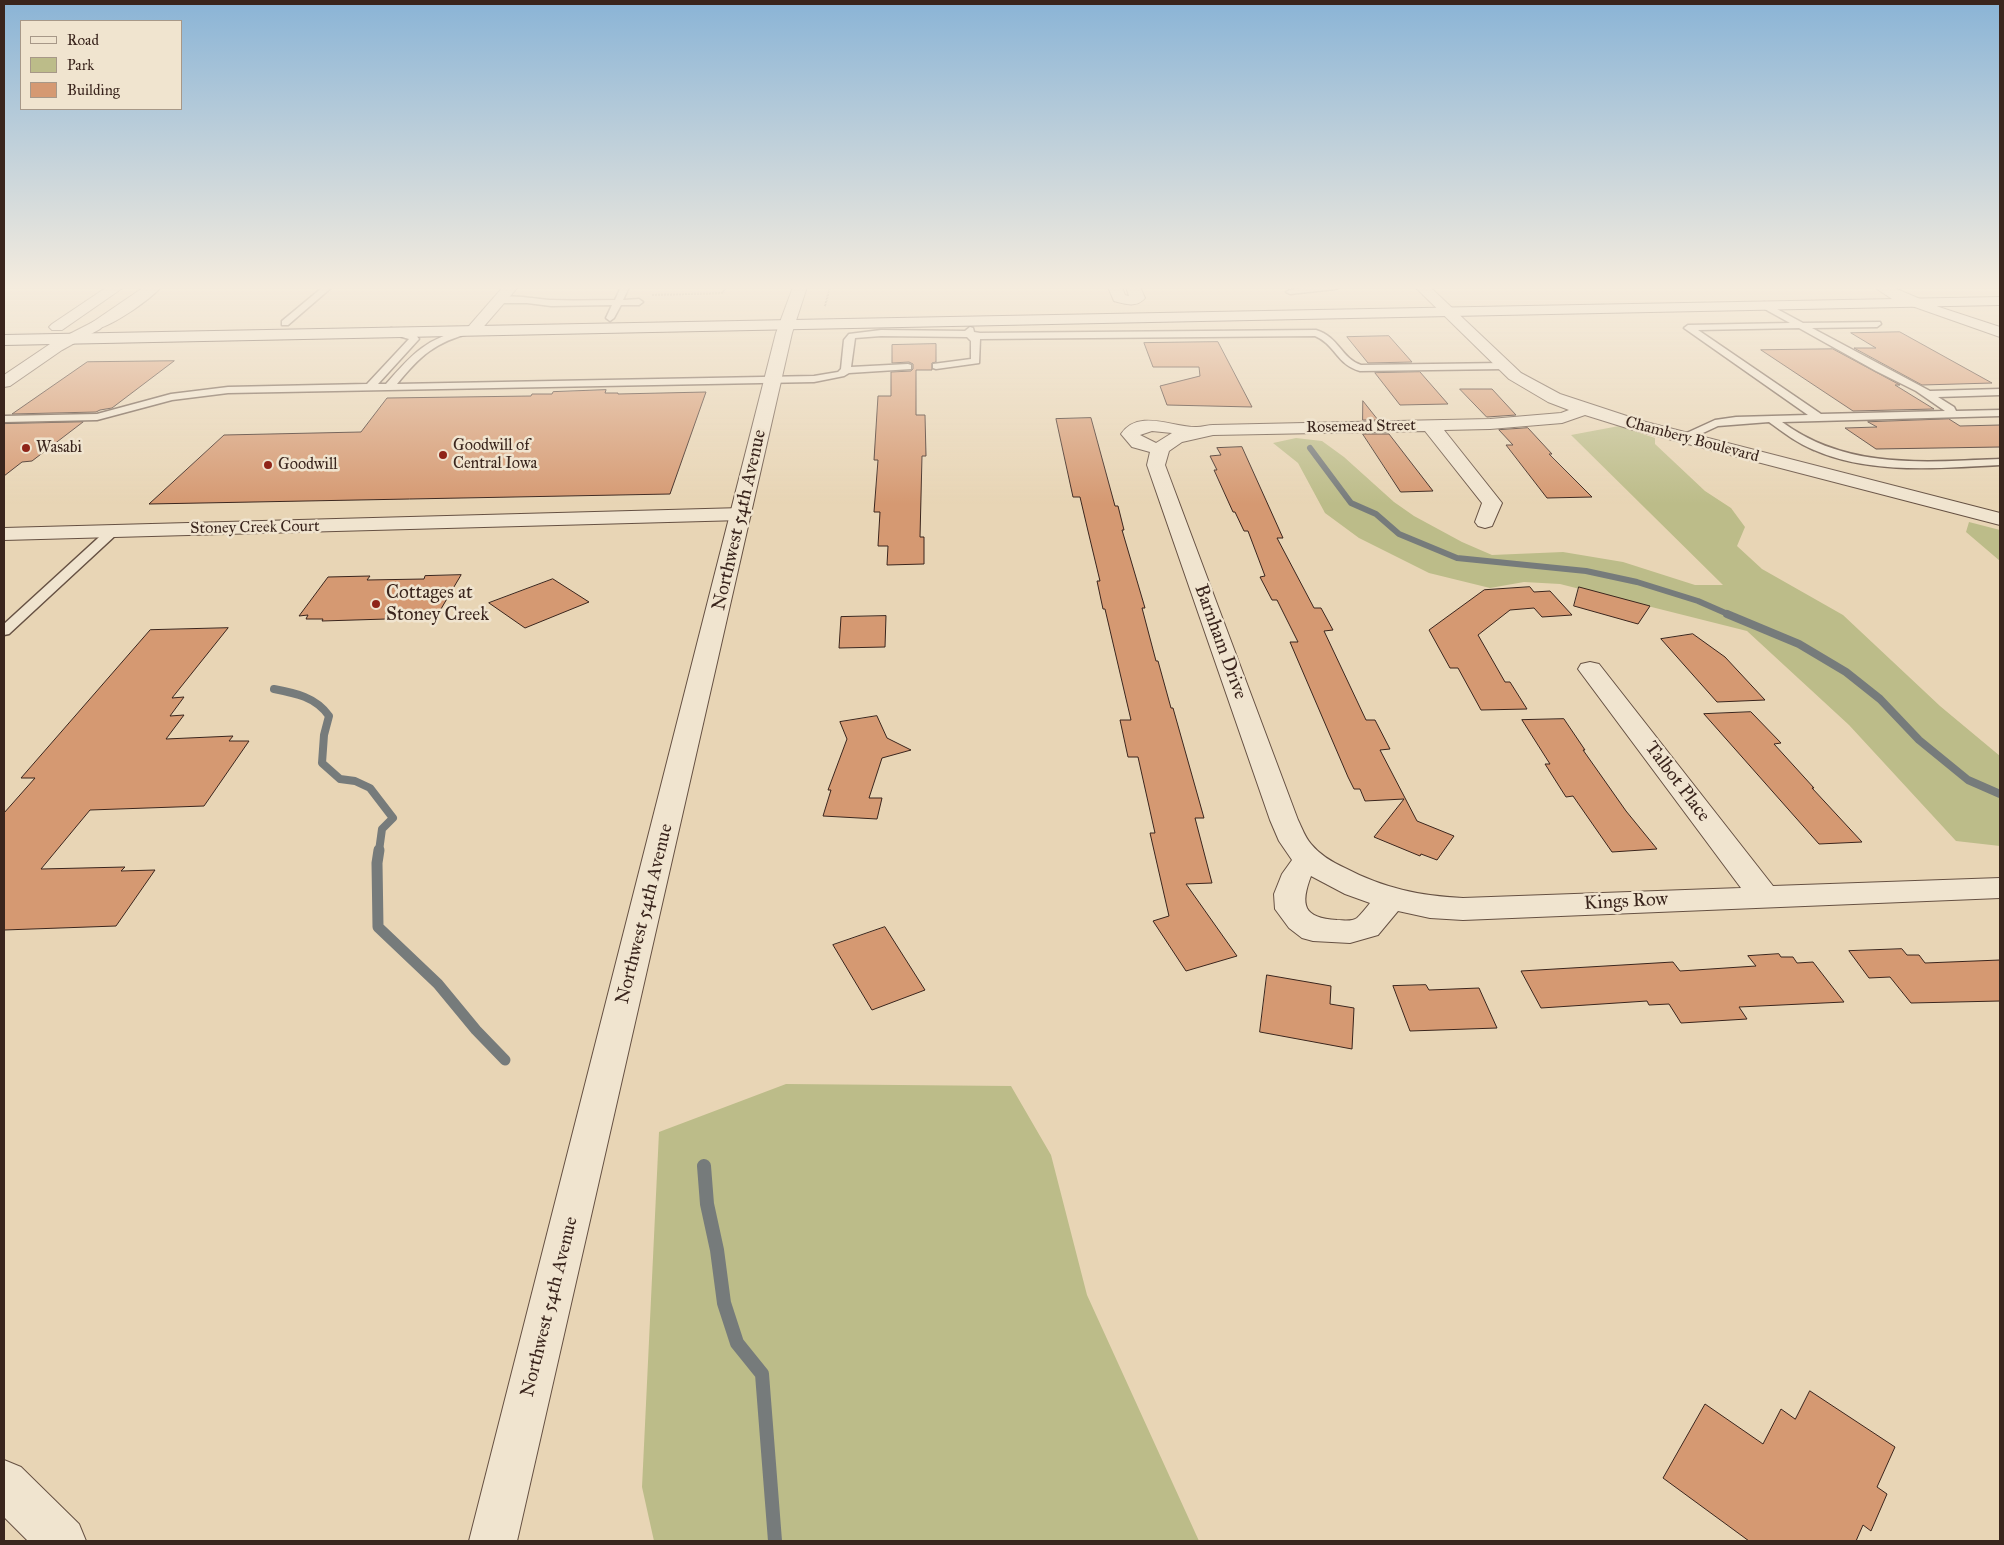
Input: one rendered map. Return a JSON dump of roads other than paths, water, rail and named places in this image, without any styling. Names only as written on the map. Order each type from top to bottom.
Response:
[{"type":"street","points":[[4,382],[40,359]]},
{"type":"street","name":"Northwest 54th Avenue","points":[[493,1541],[779,359]]},
{"type":"street","name":"Chambery Boulevard","points":[[1496,359],[1532,387],[1582,409],[1684,438],[2000,519]]},
{"type":"street","name":"Rosemead Street","points":[[1157,457],[1168,442],[1195,432],[1224,429],[1430,426],[1540,420],[1573,415],[1582,409]]},
{"type":"street","points":[[1157,457],[1133,440],[1130,434],[1137,428],[1154,426],[1195,432]]},
{"type":"street","points":[[1430,426],[1492,502],[1485,522]]},
{"type":"street","name":"Barnham Drive","points":[[1157,457],[1284,820]]},
{"type":"street","name":"Stoney Creek Court","points":[[4,534],[507,522],[547,529],[579,531],[740,521]]},
{"type":"street","name":"Talbot Place","points":[[1590,668],[1764,896]]},
{"type":"street","name":"Kings Row","points":[[1284,820],[1293,840],[1308,859],[1363,890],[1390,900],[1429,908],[1463,909],[2000,888]]},
{"type":"street","points":[[1308,859],[1297,874],[1289,894],[1291,909],[1300,920],[1314,930],[1350,932],[1367,927],[1390,900]]},
{"type":"street","points":[[4,1484],[62,1541]]},
{"type":"lane","points":[[369,388],[396,359]]},
{"type":"lane","points":[[389,387],[414,359]]},
{"type":"lane","points":[[846,370],[847,359]]},
{"type":"lane","points":[[936,366],[960,365],[976,361],[976,359]]},
{"type":"lane","points":[[1345,359],[1348,364],[1360,368],[1503,366]]},
{"type":"lane","points":[[1733,359],[1819,418]]},
{"type":"lane","points":[[1860,359],[1950,408],[1951,413],[1948,414]]},
{"type":"lane","points":[[4,419],[97,417],[171,397],[203,392],[773,381],[829,376],[841,374],[846,370],[908,366]]},
{"type":"lane","points":[[1927,394],[2000,392]]},
{"type":"lane","points":[[1684,438],[1715,423],[1736,420],[2000,413]]},
{"type":"lane","points":[[1771,419],[1797,437],[1822,449],[1852,457],[1912,464],[2000,462]]},
{"type":"lane","points":[[4,631],[113,531]]},
{"type":"waterway","points":[[1310,448],[1351,503],[1376,514],[1399,534],[1457,558],[1586,571],[1637,582],[1698,601],[1730,615]]},
{"type":"waterway","points":[[1727,614],[1799,644],[1846,672],[1880,699],[1919,740],[1968,780],[2000,794]]},
{"type":"waterway","points":[[274,689],[297,694],[311,700],[318,704],[329,716],[324,735],[322,763],[340,779],[355,781],[370,788],[393,818],[382,829],[379,851]]},
{"type":"waterway","points":[[379,850],[377,863],[378,927],[438,984],[476,1030],[505,1060]]},
{"type":"waterway","points":[[704,1166],[707,1204],[717,1250],[724,1303],[737,1343],[762,1374],[775,1541]]},
{"type":"place","name":"Wasabi","points":[[26,448]]},
{"type":"place","name":"Goodwill of Central Iowa","points":[[443,455]]},
{"type":"place","name":"Goodwill","points":[[268,465]]},
{"type":"place","name":"Cottages at Stoney Creek","points":[[376,604]]}]
